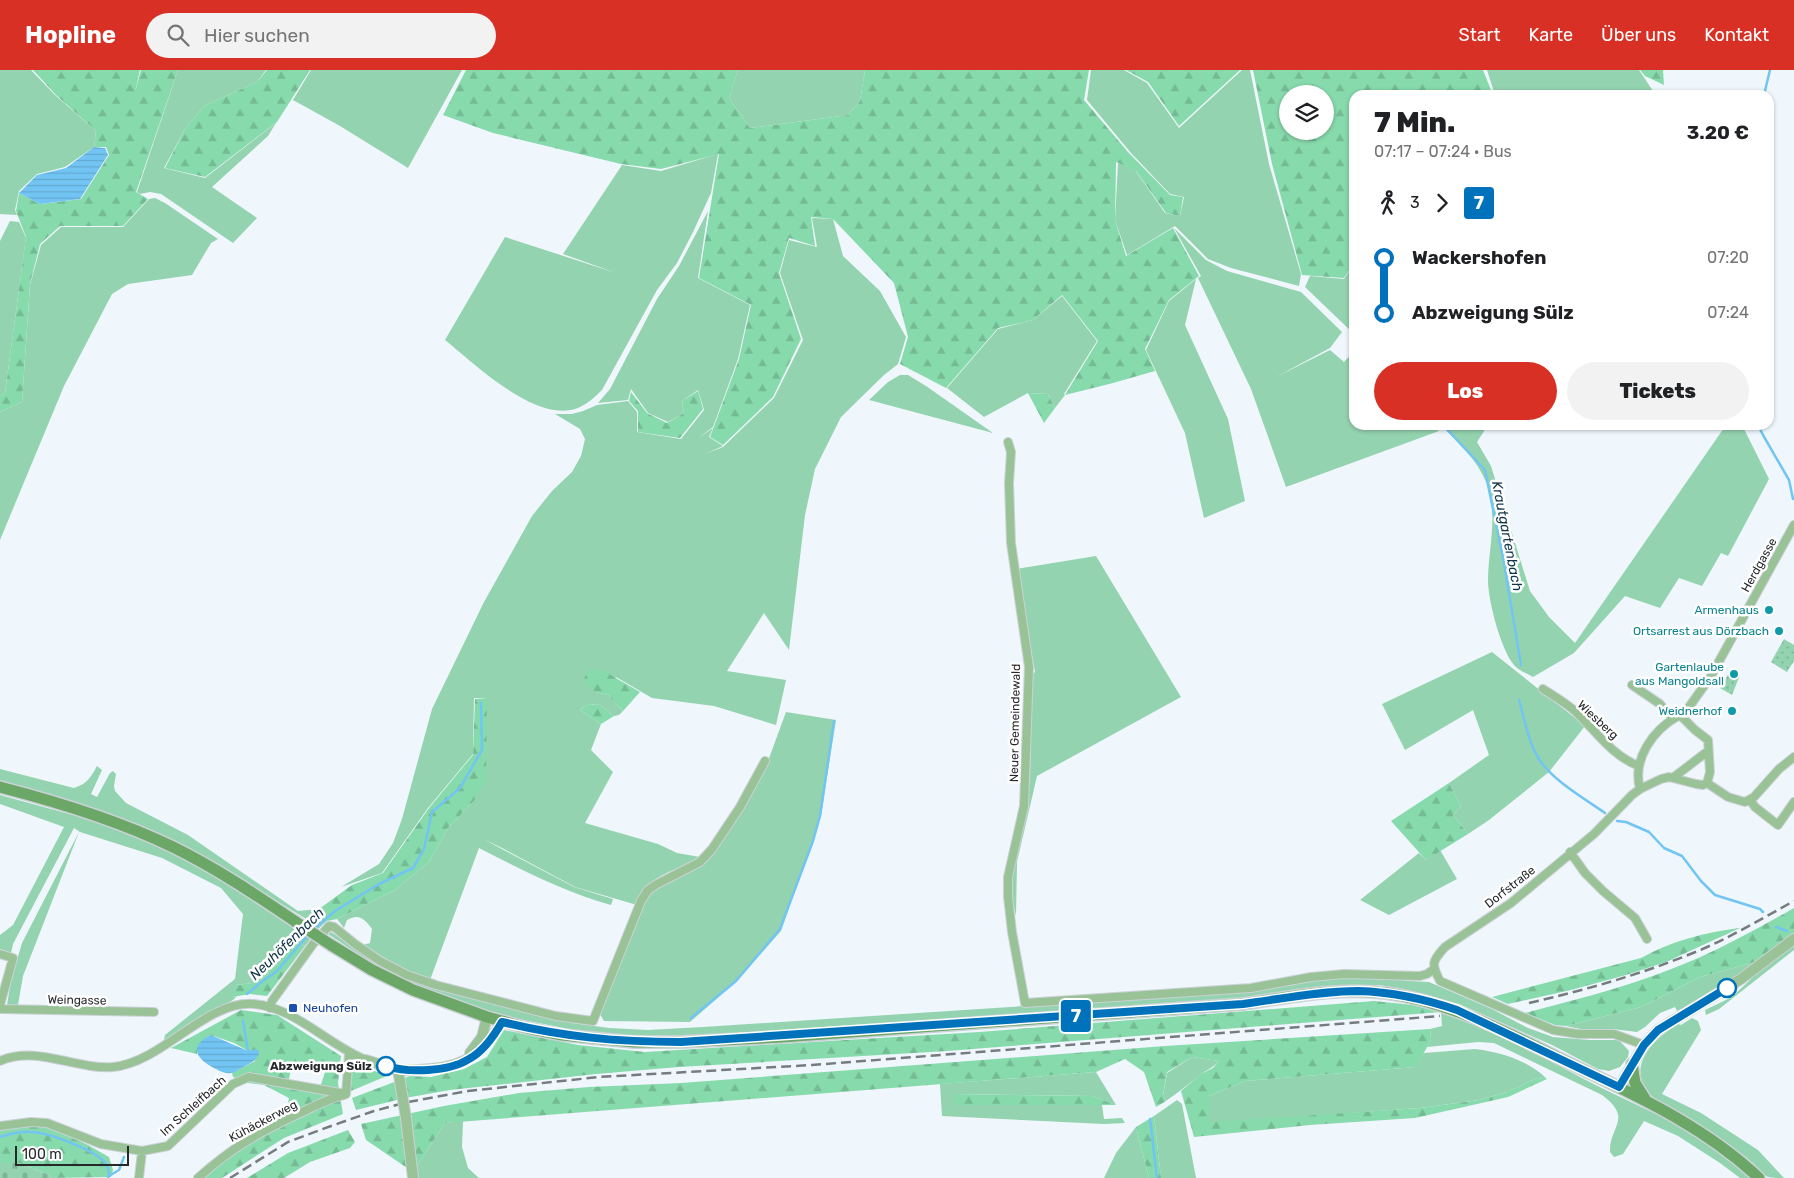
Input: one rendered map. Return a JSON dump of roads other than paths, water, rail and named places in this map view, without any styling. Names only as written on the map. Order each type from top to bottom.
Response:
[{"type":"main road","points":[[0,786],[96,816],[172,846],[248,890],[372,970],[413,990],[487,1017],[545,1032],[588,1039],[634,1042],[681,1042],[1223,1006],[1348,992],[1385,993],[1437,1003],[1457,1010],[1646,1100],[1700,1132],[1759,1178]]},
{"type":"main road","points":[[1632,1064],[1634,1083],[1646,1100]]},
{"type":"street","name":"Neuer Gemeindewald","points":[[1008,442],[1011,452],[1009,483],[1011,543],[1029,667],[1024,806],[1008,877],[1012,932],[1025,1003],[1251,988],[1311,977],[1344,974],[1420,976],[1434,969]]},
{"type":"street","name":"Herdgasse","points":[[1682,717],[1711,676],[1794,525]]},
{"type":"street","points":[[1632,685],[1660,704],[1673,719]]},
{"type":"street","name":"Wiesberg","points":[[1543,689],[1575,712],[1589,728],[1613,749],[1630,762],[1639,766]]},
{"type":"street","points":[[1640,788],[1638,781],[1639,766],[1644,749],[1662,729],[1678,716],[1682,717],[1695,730],[1707,738],[1710,772],[1707,783]]},
{"type":"street","points":[[1674,777],[1708,751]]},
{"type":"street","points":[[1707,783],[1728,797],[1739,801],[1750,800],[1779,769],[1794,757]]},
{"type":"street","points":[[270,1008],[272,1001],[313,944],[329,926],[334,927],[380,961],[436,985],[556,1016],[593,1021],[641,901],[648,890],[700,862],[712,849],[740,807],[765,761]]},
{"type":"street","points":[[1674,777],[1696,784],[1703,785],[1707,783]]},
{"type":"street","name":"Dorfstraße","points":[[1434,969],[1433,963],[1436,956],[1445,947],[1512,903],[1570,852],[1594,834],[1640,788],[1661,779],[1674,777]]},
{"type":"street","points":[[1750,800],[1755,807],[1778,825],[1794,802]]},
{"type":"street","points":[[1570,852],[1591,879],[1635,918],[1647,939]]},
{"type":"street","points":[[1619,1087],[1644,1045],[1658,1030],[1741,979],[1794,939]]},
{"type":"street","points":[[0,954],[13,958],[0,1005]]},
{"type":"street","points":[[1434,969],[1440,981],[1553,1030],[1578,1034],[1614,1034],[1644,1045]]},
{"type":"street","points":[[0,1061],[15,1056],[28,1056],[88,1066],[120,1066],[145,1058],[207,1018],[224,1010],[239,1004],[254,1004],[290,1016],[349,1052],[366,1060],[398,1070],[428,1069],[463,1062],[479,1052],[490,1041],[502,1022]]},
{"type":"street","name":"Weingasse","points":[[0,1009],[154,1012]]},
{"type":"street","points":[[453,1065],[466,1057],[475,1048],[482,1037],[487,1017]]},
{"type":"street","points":[[346,1094],[349,1052]]},
{"type":"street","points":[[398,1070],[413,1178]]},
{"type":"street","name":"Im Schleifbach","points":[[0,1126],[30,1122],[47,1123],[101,1144],[142,1151],[168,1146],[233,1084],[249,1077],[346,1094]]},
{"type":"street","name":"Kühäckerweg","points":[[198,1178],[229,1152],[257,1134],[329,1099],[346,1094]]},
{"type":"street","points":[[140,1178],[142,1151]]},
{"type":"water","points":[[94,147],[105,148],[108,155],[80,199],[40,204],[19,193],[37,175],[66,168]]},
{"type":"water","points":[[211,1035],[248,1051],[256,1049],[259,1051],[259,1054],[253,1061],[234,1072],[227,1073],[221,1071],[209,1065],[197,1053],[199,1044]]},
{"type":"waterway","points":[[1765,90],[1770,70]]},
{"type":"waterway","name":"Krautgartenbach","points":[[1448,430],[1485,470],[1504,563],[1521,665]]},
{"type":"waterway","points":[[1760,430],[1789,480],[1793,499]]},
{"type":"waterway","name":"Krautgartenbach","points":[[1519,700],[1532,745],[1545,767],[1569,789],[1605,813]]},
{"type":"waterway","name":"Neuhöfenbach","points":[[313,930],[335,911],[379,884],[413,868],[424,849],[432,812],[460,788],[482,750],[481,703]]},
{"type":"waterway","points":[[691,1018],[736,981],[780,929],[813,841],[820,816],[834,721]]},
{"type":"waterway","name":"Krautgartenbach","points":[[1617,821],[1626,822],[1649,832],[1664,848],[1682,856],[1701,881],[1715,895],[1760,909],[1763,912]]},
{"type":"waterway","name":"Krautgartenbach","points":[[1776,927],[1787,931]]},
{"type":"waterway","name":"Neuhöfenbach","points":[[247,994],[276,972],[309,934]]},
{"type":"waterway","name":"Neuhöfenbach","points":[[243,1021],[248,1051],[246,1053]]},
{"type":"waterway","points":[[1150,1119],[1157,1178]]},
{"type":"waterway","points":[[0,1137],[19,1132],[31,1132],[48,1135],[72,1143],[101,1159],[106,1164],[109,1174],[108,1178]]},
{"type":"waterway","name":"Neuhöfenbach","points":[[109,1176],[119,1170],[124,1157]]},
{"type":"railway","points":[[1529,1003],[1571,993],[1673,961],[1719,942],[1794,901]]},
{"type":"railway","points":[[230,1178],[288,1142],[331,1126],[374,1111],[408,1102],[468,1091],[599,1077],[812,1065],[1440,1016]]},
{"type":"place","name":"Armenhaus","points":[[1769,610]]},
{"type":"place","name":"Ortsarrest aus Dörzbach","points":[[1779,631]]},
{"type":"place","name":"Gartenlaube aus Mangoldsall","points":[[1734,674]]},
{"type":"place","name":"Weidnerhof","points":[[1732,711]]},
{"type":"place","name":"Neuhofen","points":[[293,1008]]},
{"type":"place","name":"Abzweigung Sülz","points":[[386,1066]]}]
